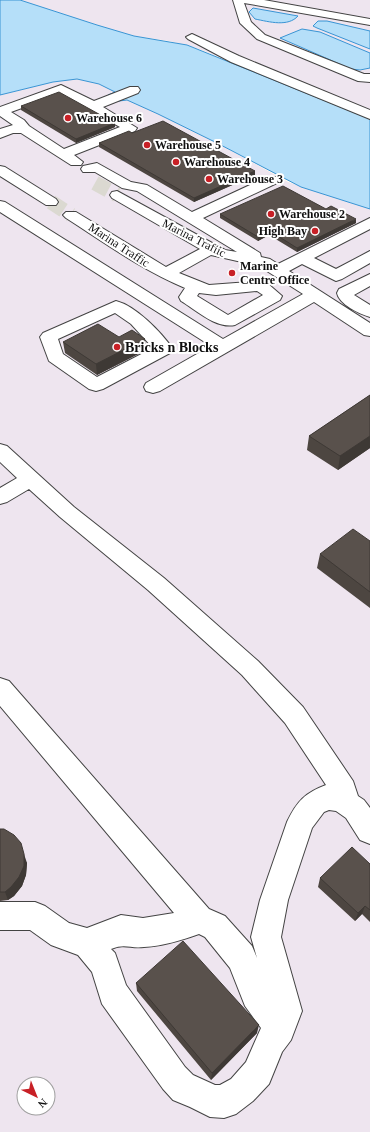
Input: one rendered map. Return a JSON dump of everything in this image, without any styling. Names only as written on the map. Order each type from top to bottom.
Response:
[{"type":"street","points":[[238,0],[246,23],[261,37],[362,78],[370,78]]},
{"type":"street","points":[[246,0],[370,22]]},
{"type":"street","points":[[192,37],[235,59],[370,115]]},
{"type":"street","points":[[63,154],[130,128],[93,106],[60,89],[1,111],[19,123],[12,131],[63,154],[88,169],[97,167],[128,185],[142,188],[264,262]]},
{"type":"street","points":[[93,106],[134,90]]},
{"type":"street","points":[[88,169],[86,178],[95,183]]},
{"type":"street","points":[[0,170],[51,202]]},
{"type":"street","points":[[190,218],[272,180]]},
{"type":"street","name":"Marina Trafiic","points":[[116,195],[211,249],[229,256],[264,262],[370,331]]},
{"type":"street","points":[[0,205],[223,346]]},
{"type":"street","name":"Marina Traffic","points":[[71,214],[110,241],[166,274],[196,286],[205,290],[261,286],[274,296],[229,321],[220,319],[187,297],[196,286]]},
{"type":"street","points":[[278,270],[370,223]]},
{"type":"street","name":"Marina Traffic","points":[[166,274],[211,249]]},
{"type":"street","points":[[303,258],[336,276],[370,256]]},
{"type":"street","points":[[366,310],[346,297],[345,293],[370,279]]},
{"type":"street","points":[[153,387],[314,295]]},
{"type":"street","points":[[164,349],[96,385],[55,357],[49,338],[116,306],[137,320],[164,349],[188,366]]},
{"type":"street","points":[[0,451],[67,512],[156,584],[250,668],[294,715],[344,788],[345,797],[343,801]]},
{"type":"street","points":[[0,497],[30,479]]},
{"type":"street","points":[[0,688],[199,920],[215,926],[241,957],[252,978],[256,995],[280,1029]]},
{"type":"street","points":[[0,916],[35,916],[61,935],[87,943],[104,964],[113,993],[174,1078],[184,1089],[197,1092],[210,1101],[224,1102],[242,1090],[258,1072],[270,1042],[280,1029],[287,1011],[266,937],[274,900],[301,822],[315,802],[327,797],[343,801],[355,809],[370,831]]},
{"type":"street","points":[[87,943],[122,930],[143,933],[181,926],[199,920]]},
{"type":"shaded area","points":[[20,0],[370,0],[370,119],[199,49],[169,41],[134,36]]},
{"type":"shaded area","points":[[77,79],[99,84],[113,90],[115,92],[109,95],[119,101],[127,100],[158,114],[217,143],[288,182],[370,209],[370,1132],[0,1132],[0,95],[53,82]]},
{"type":"water","points":[[0,0],[20,0],[134,36],[187,45],[370,119],[370,209],[301,187],[158,114],[127,100],[119,101],[108,95],[115,92],[99,84],[77,79],[53,82],[0,95]]},
{"type":"water","points":[[253,8],[298,16],[289,22],[284,23],[255,19],[249,12]]},
{"type":"water","points":[[318,21],[327,21],[370,31],[370,49],[313,26]]},
{"type":"water","points":[[302,29],[320,32],[370,53],[370,68],[360,70],[351,69],[280,38]]},
{"type":"building","name":"Warehouse 6","points":[[59,92],[115,123],[76,139],[21,106]]},
{"type":"building","points":[[163,121],[255,171],[194,198],[99,143],[129,131],[132,133]]},
{"type":"building","points":[[283,186],[326,209],[331,206],[356,219],[297,248],[270,231],[258,237],[220,214]]},
{"type":"building","points":[[98,324],[119,337],[132,330],[145,339],[96,364],[63,342]]},
{"type":"building","points":[[370,395],[370,436],[340,456],[309,436]]},
{"type":"building","points":[[353,529],[370,541],[370,592],[320,554]]},
{"type":"building","points":[[0,829],[4,829],[14,835],[21,843],[24,854],[24,866],[19,877],[5,892],[0,892]]},
{"type":"building","points":[[352,847],[370,864],[370,910],[365,906],[358,913],[320,878]]},
{"type":"building","points":[[183,941],[259,1025],[212,1073],[136,983]]},
{"type":"tunnel","points":[[95,183],[117,195]]},
{"type":"tunnel","points":[[51,202],[71,215]]},
{"type":"place","name":"Warehouse 6","points":[[68,118]]},
{"type":"place","name":"Warehouse 5","points":[[147,145]]},
{"type":"place","name":"Warehouse 4","points":[[176,162]]},
{"type":"place","name":"Warehouse 3","points":[[209,179]]},
{"type":"place","name":"Warehouse 2","points":[[271,214]]},
{"type":"place","name":"High Bay","points":[[315,231]]},
{"type":"place","name":"Marine Centre Office","points":[[232,273]]},
{"type":"place","name":"Bricks n Blocks","points":[[117,347]]}]
